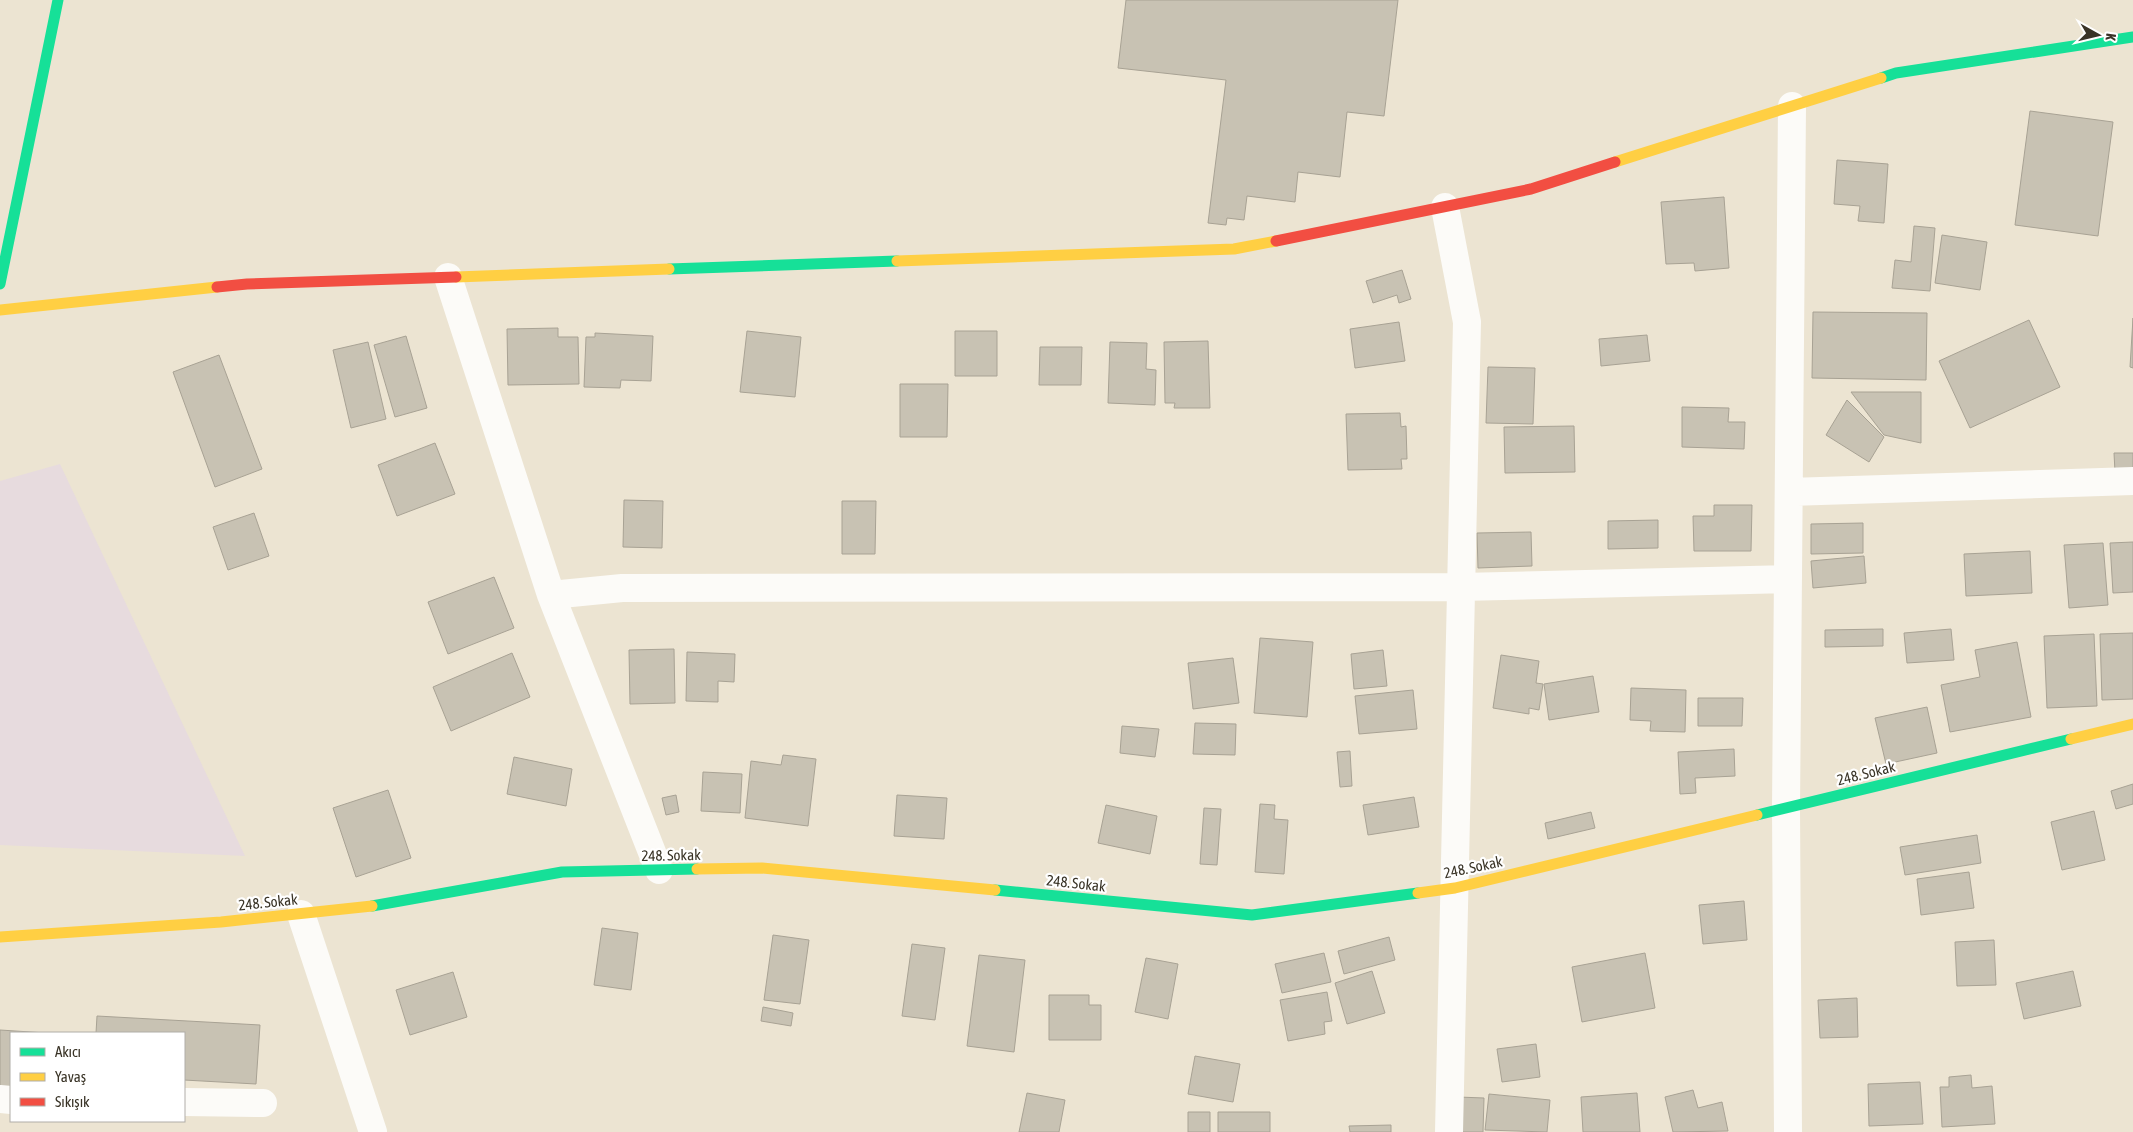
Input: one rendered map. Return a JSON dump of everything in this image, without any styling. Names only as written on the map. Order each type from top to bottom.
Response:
[{"type":"street","points":[[0,284],[58,0]]},
{"type":"street","points":[[0,310],[247,284],[1234,249],[1532,189],[1896,73],[2133,38]]},
{"type":"street","points":[[1788,1132],[1786,808],[1792,106]]},
{"type":"street","points":[[1445,207],[1468,322],[1448,1132]]},
{"type":"street","points":[[448,277],[551,595],[658,870]]},
{"type":"street","points":[[1789,492],[2133,482]]},
{"type":"street","points":[[551,595],[632,588],[1462,587],[1788,579]]},
{"type":"street","name":"248. Sokak","points":[[0,937],[221,922],[382,905],[562,872],[762,868],[1252,916],[1455,888],[2133,724]]},
{"type":"street","points":[[300,914],[374,1132]]},
{"type":"street","points":[[185,1102],[263,1103]]},
{"type":"shaded area","points":[[60,464],[245,856],[0,845],[0,481]]},
{"type":"building","points":[[1126,0],[1398,0],[1384,116],[1347,112],[1340,177],[1298,172],[1295,202],[1247,196],[1244,220],[1227,218],[1226,225],[1208,223],[1226,80],[1118,68]]},
{"type":"building","points":[[2030,111],[2113,122],[2098,236],[2015,225]]},
{"type":"building","points":[[1837,160],[1888,164],[1884,223],[1858,221],[1860,206],[1834,204]]},
{"type":"building","points":[[1724,197],[1729,268],[1695,271],[1694,263],[1666,264],[1661,202]]},
{"type":"building","points":[[1914,226],[1935,228],[1930,291],[1892,288],[1895,260],[1911,262]]},
{"type":"building","points":[[1942,235],[1987,242],[1980,290],[1935,283]]},
{"type":"building","points":[[1402,270],[1411,299],[1399,303],[1397,295],[1373,303],[1366,281]]},
{"type":"building","points":[[1813,312],[1927,313],[1926,380],[1812,378]]},
{"type":"building","points":[[2133,318],[2133,368],[2130,367]]},
{"type":"building","points":[[2029,320],[2060,387],[1970,428],[1939,361]]},
{"type":"building","points":[[1399,322],[1405,361],[1355,368],[1350,329]]},
{"type":"building","points":[[558,328],[558,337],[578,337],[579,384],[508,385],[507,329]]},
{"type":"building","points":[[747,331],[801,337],[795,397],[740,392]]},
{"type":"building","points":[[955,331],[997,331],[997,376],[955,376]]},
{"type":"building","points":[[595,333],[653,336],[651,381],[621,380],[620,388],[584,387],[586,337],[595,337]]},
{"type":"building","points":[[1647,335],[1650,361],[1601,366],[1599,339]]},
{"type":"building","points":[[406,336],[427,408],[395,417],[374,345]]},
{"type":"building","points":[[1208,341],[1210,408],[1174,408],[1175,403],[1165,403],[1164,342]]},
{"type":"building","points":[[368,342],[386,419],[351,428],[333,350]]},
{"type":"building","points":[[1110,342],[1147,343],[1146,369],[1156,370],[1155,405],[1108,403]]},
{"type":"building","points":[[1040,347],[1082,347],[1081,385],[1039,385]]},
{"type":"building","points":[[219,355],[262,469],[215,487],[173,372]]},
{"type":"building","points":[[1488,367],[1535,368],[1533,424],[1486,423]]},
{"type":"building","points":[[900,384],[948,384],[947,437],[900,437]]},
{"type":"building","points":[[1851,392],[1921,392],[1921,443],[1884,435]]},
{"type":"building","points":[[1847,400],[1884,437],[1869,462],[1826,435]]},
{"type":"building","points":[[1682,407],[1729,408],[1728,422],[1745,422],[1744,449],[1682,447]]},
{"type":"building","points":[[1400,413],[1401,427],[1406,426],[1407,459],[1401,459],[1402,469],[1348,470],[1346,414]]},
{"type":"building","points":[[1574,426],[1575,472],[1505,473],[1504,427]]},
{"type":"building","points":[[435,443],[455,494],[397,516],[378,465]]},
{"type":"building","points":[[2114,453],[2133,453],[2133,472],[2115,472]]},
{"type":"building","points":[[624,500],[663,501],[662,548],[623,547]]},
{"type":"building","points":[[842,501],[876,501],[875,554],[842,554]]},
{"type":"building","points":[[1714,505],[1752,505],[1751,551],[1694,551],[1693,516],[1714,516]]},
{"type":"building","points":[[254,513],[269,556],[228,570],[213,527]]},
{"type":"building","points":[[1658,520],[1658,548],[1608,549],[1608,521]]},
{"type":"building","points":[[1863,523],[1863,553],[1811,554],[1811,524]]},
{"type":"building","points":[[1531,532],[1532,566],[1478,568],[1477,533]]},
{"type":"building","points":[[2133,542],[2133,592],[2113,593],[2110,543]]},
{"type":"building","points":[[2103,543],[2108,605],[2069,608],[2064,545]]},
{"type":"building","points":[[2030,551],[2032,593],[1966,596],[1964,554]]},
{"type":"building","points":[[1864,556],[1866,583],[1813,588],[1811,561]]},
{"type":"building","points":[[494,577],[514,628],[448,654],[428,602]]},
{"type":"building","points":[[1883,629],[1883,646],[1825,647],[1825,630]]},
{"type":"building","points":[[1951,629],[1954,660],[1907,663],[1904,633]]},
{"type":"building","points":[[2133,633],[2133,699],[2102,700],[2100,634]]},
{"type":"building","points":[[2094,634],[2097,706],[2047,708],[2044,636]]},
{"type":"building","points":[[1260,638],[1313,642],[1307,717],[1254,713]]},
{"type":"building","points":[[2017,642],[2031,717],[1950,732],[1941,685],[1980,677],[1975,650]]},
{"type":"building","points":[[674,649],[675,703],[630,704],[629,650]]},
{"type":"building","points":[[1383,650],[1387,686],[1354,689],[1351,654]]},
{"type":"building","points":[[687,652],[735,654],[734,682],[718,681],[718,702],[686,701]]},
{"type":"building","points":[[512,653],[530,697],[451,731],[433,687]]},
{"type":"building","points":[[1501,655],[1539,661],[1536,683],[1543,684],[1539,710],[1529,708],[1529,714],[1493,708]]},
{"type":"building","points":[[1233,658],[1239,703],[1193,709],[1188,663]]},
{"type":"building","points":[[1593,676],[1599,712],[1549,720],[1544,684]]},
{"type":"building","points":[[1631,688],[1686,690],[1685,732],[1650,731],[1651,721],[1630,720]]},
{"type":"building","points":[[1413,690],[1417,729],[1359,734],[1355,696]]},
{"type":"building","points":[[1698,698],[1743,698],[1742,726],[1698,726]]},
{"type":"building","points":[[1927,707],[1937,753],[1886,764],[1875,718]]},
{"type":"building","points":[[1195,723],[1236,724],[1235,755],[1193,754]]},
{"type":"building","points":[[1122,726],[1159,729],[1155,757],[1120,753]]},
{"type":"building","points":[[1734,749],[1735,776],[1695,778],[1696,793],[1680,794],[1678,752]]},
{"type":"building","points":[[1350,751],[1352,786],[1340,787],[1337,752]]},
{"type":"building","points":[[783,755],[816,759],[808,826],[745,818],[751,761],[781,765]]},
{"type":"building","points":[[514,757],[572,769],[566,806],[507,794]]},
{"type":"building","points":[[703,772],[742,774],[740,813],[701,811]]},
{"type":"building","points":[[2133,784],[2133,804],[2116,809],[2111,791]]},
{"type":"building","points":[[388,790],[411,858],[356,877],[333,808]]},
{"type":"building","points":[[676,795],[679,812],[666,815],[662,798]]},
{"type":"building","points":[[897,795],[947,798],[944,839],[894,836]]},
{"type":"building","points":[[1414,797],[1419,827],[1368,835],[1363,805]]},
{"type":"building","points":[[1260,804],[1275,805],[1274,819],[1288,820],[1284,874],[1255,872]]},
{"type":"building","points":[[1106,805],[1157,816],[1150,854],[1098,843]]},
{"type":"building","points":[[1204,808],[1221,809],[1217,865],[1200,864]]},
{"type":"building","points":[[2094,811],[2105,860],[2062,870],[2051,822]]},
{"type":"building","points":[[1591,812],[1595,828],[1548,839],[1545,823]]},
{"type":"building","points":[[1977,835],[1981,863],[1905,875],[1900,847]]},
{"type":"building","points":[[1969,872],[1974,908],[1921,915],[1917,879]]},
{"type":"building","points":[[1744,901],[1747,940],[1703,944],[1699,905]]},
{"type":"building","points":[[602,928],[638,933],[631,990],[594,985]]},
{"type":"building","points":[[773,935],[809,940],[800,1004],[764,1000]]},
{"type":"building","points":[[1389,937],[1395,960],[1344,974],[1338,951]]},
{"type":"building","points":[[1994,940],[1996,985],[1957,986],[1955,942]]},
{"type":"building","points":[[912,944],[945,948],[935,1020],[902,1016]]},
{"type":"building","points":[[1324,953],[1331,982],[1282,993],[1275,964]]},
{"type":"building","points":[[1645,953],[1655,1008],[1582,1022],[1572,967]]},
{"type":"building","points":[[979,955],[1025,960],[1014,1052],[967,1046]]},
{"type":"building","points":[[1146,958],[1178,964],[1168,1019],[1135,1012]]},
{"type":"building","points":[[1372,971],[1385,1013],[1347,1024],[1335,983]]},
{"type":"building","points":[[2073,971],[2081,1006],[2024,1019],[2016,983]]},
{"type":"building","points":[[453,972],[467,1017],[410,1035],[396,990]]},
{"type":"building","points":[[1327,992],[1332,1021],[1324,1022],[1325,1034],[1288,1041],[1280,1000]]},
{"type":"building","points":[[1049,995],[1089,995],[1089,1005],[1101,1005],[1101,1040],[1049,1040]]},
{"type":"building","points":[[1857,998],[1858,1037],[1820,1038],[1818,1000]]},
{"type":"building","points":[[763,1007],[793,1013],[791,1026],[761,1021]]},
{"type":"building","points":[[97,1016],[260,1025],[256,1084],[185,1080],[185,1032],[96,1032]]},
{"type":"building","points":[[0,1030],[31,1032],[10,1032],[10,1090],[0,1089]]},
{"type":"building","points":[[1536,1044],[1540,1077],[1502,1082],[1497,1049]]},
{"type":"building","points":[[1195,1056],[1240,1064],[1233,1102],[1188,1094]]},
{"type":"building","points":[[1971,1075],[1972,1088],[1992,1086],[1995,1124],[1942,1127],[1940,1087],[1949,1087],[1949,1077]]},
{"type":"building","points":[[1920,1082],[1923,1124],[1869,1126],[1868,1084]]},
{"type":"building","points":[[1693,1090],[1698,1108],[1722,1102],[1728,1131],[1673,1132],[1665,1097]]},
{"type":"building","points":[[1027,1093],[1065,1100],[1059,1132],[1019,1132]]},
{"type":"building","points":[[1637,1093],[1640,1132],[1583,1132],[1581,1097]]},
{"type":"building","points":[[1489,1094],[1550,1100],[1547,1132],[1485,1130]]},
{"type":"building","points":[[1458,1097],[1484,1098],[1483,1132],[1456,1132]]},
{"type":"building","points":[[1188,1112],[1210,1112],[1210,1132],[1188,1132]]},
{"type":"building","points":[[1218,1112],[1270,1112],[1270,1132],[1218,1132]]},
{"type":"building","points":[[1391,1125],[1391,1132],[1350,1132],[1349,1126]]},
{"type":"traffic: fast","points":[[0,284],[58,0]]},
{"type":"traffic: fast","points":[[1881,78],[1896,73],[2133,37]]},
{"type":"traffic: fast","points":[[669,269],[897,261]]},
{"type":"traffic: fast","points":[[1757,815],[2071,739]]},
{"type":"traffic: fast","points":[[372,906],[562,872],[697,869]]},
{"type":"traffic: fast","points":[[995,890],[1252,915],[1418,893]]},
{"type":"traffic: slow","points":[[1615,162],[1881,78]]},
{"type":"traffic: slow","points":[[897,261],[1234,249],[1276,241]]},
{"type":"traffic: slow","points":[[456,277],[669,269]]},
{"type":"traffic: slow","points":[[0,310],[217,287]]},
{"type":"traffic: slow","points":[[2071,739],[2133,724]]},
{"type":"traffic: slow","points":[[1418,893],[1455,888],[1757,815]]},
{"type":"traffic: slow","points":[[697,869],[762,868],[995,890]]},
{"type":"traffic: slow","points":[[0,937],[221,922],[372,906]]},
{"type":"traffic: jam","points":[[1276,241],[1531,189],[1615,162]]},
{"type":"traffic: jam","points":[[217,287],[247,284],[456,277]]}]
